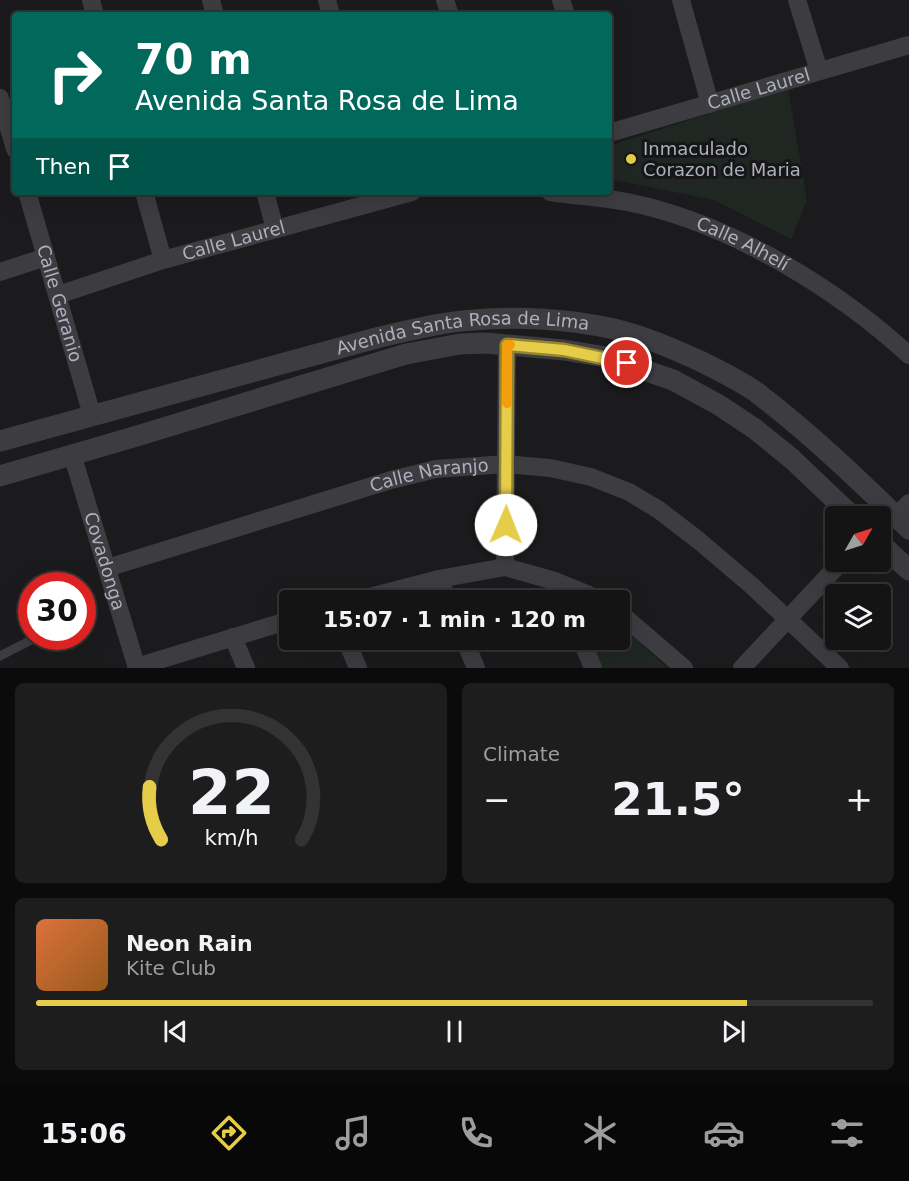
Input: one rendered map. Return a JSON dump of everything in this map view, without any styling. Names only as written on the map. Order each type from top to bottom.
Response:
[{"type":"street","points":[[681,0],[710,104]]},
{"type":"street","points":[[797,0],[819,71]]},
{"type":"street","name":"Calle Laurel","points":[[612,132],[909,45]]},
{"type":"street","points":[[0,98],[12,139]]},
{"type":"street","name":"Calle Geranio","points":[[28,195],[92,415]]},
{"type":"street","points":[[145,195],[164,260]]},
{"type":"street","points":[[266,195],[275,229]]},
{"type":"street","name":"Calle Laurel","points":[[58,295],[164,260],[275,229],[383,195]]},
{"type":"street","name":"Calle Alhelí","points":[[573,195],[627,202],[695,223],[744,243],[818,284],[854,309],[909,355]]},
{"type":"street","points":[[0,272],[46,257]]},
{"type":"street","name":"Avenida Santa Rosa de Lima","points":[[0,441],[368,340],[429,326],[472,320],[506,319],[582,323],[615,330],[680,352],[714,368],[754,392],[905,516]]},
{"type":"street","name":"Avenida Santa Rosa de Lima","points":[[0,476],[406,354],[460,344],[485,343],[564,350],[606,357],[673,380],[755,429],[792,459],[841,506]]},
{"type":"street","points":[[505,567],[507,345]]},
{"type":"street","name":"Covadonga","points":[[72,454],[136,668]]},
{"type":"street","name":"Calle Naranjo","points":[[107,568],[413,474],[436,469],[506,464],[550,468],[591,477],[629,492],[660,510],[698,540],[840,668]]},
{"type":"street","points":[[891,553],[909,570]]},
{"type":"street","points":[[397,590],[439,579],[505,567],[555,581],[577,590]]},
{"type":"street","points":[[742,668],[832,572]]},
{"type":"street","points":[[439,579],[444,590]]},
{"type":"street","points":[[555,581],[559,590]]},
{"type":"street","points":[[630,622],[684,668]]},
{"type":"street","points":[[136,668],[279,623]]},
{"type":"street","points":[[232,637],[246,668]]},
{"type":"street","points":[[351,650],[358,668]]},
{"type":"street","points":[[469,650],[476,668]]},
{"type":"street","points":[[585,650],[593,668]]},
{"type":"lane","points":[[0,656],[18,647]]},
{"type":"shaded area","points":[[788,88],[807,200],[791,239],[714,200],[612,180],[612,145]]},
{"type":"shaded area","points":[[630,633],[667,668],[602,668],[594,650],[630,650]]},
{"type":"slow traffic","points":[[507,403],[507,345],[510,345]]},
{"type":"place","name":"Inmaculado Corazon de Maria","points":[[631,159]]},
{"type":"route","points":[[506,525],[507,345],[564,350],[627,363]]}]
